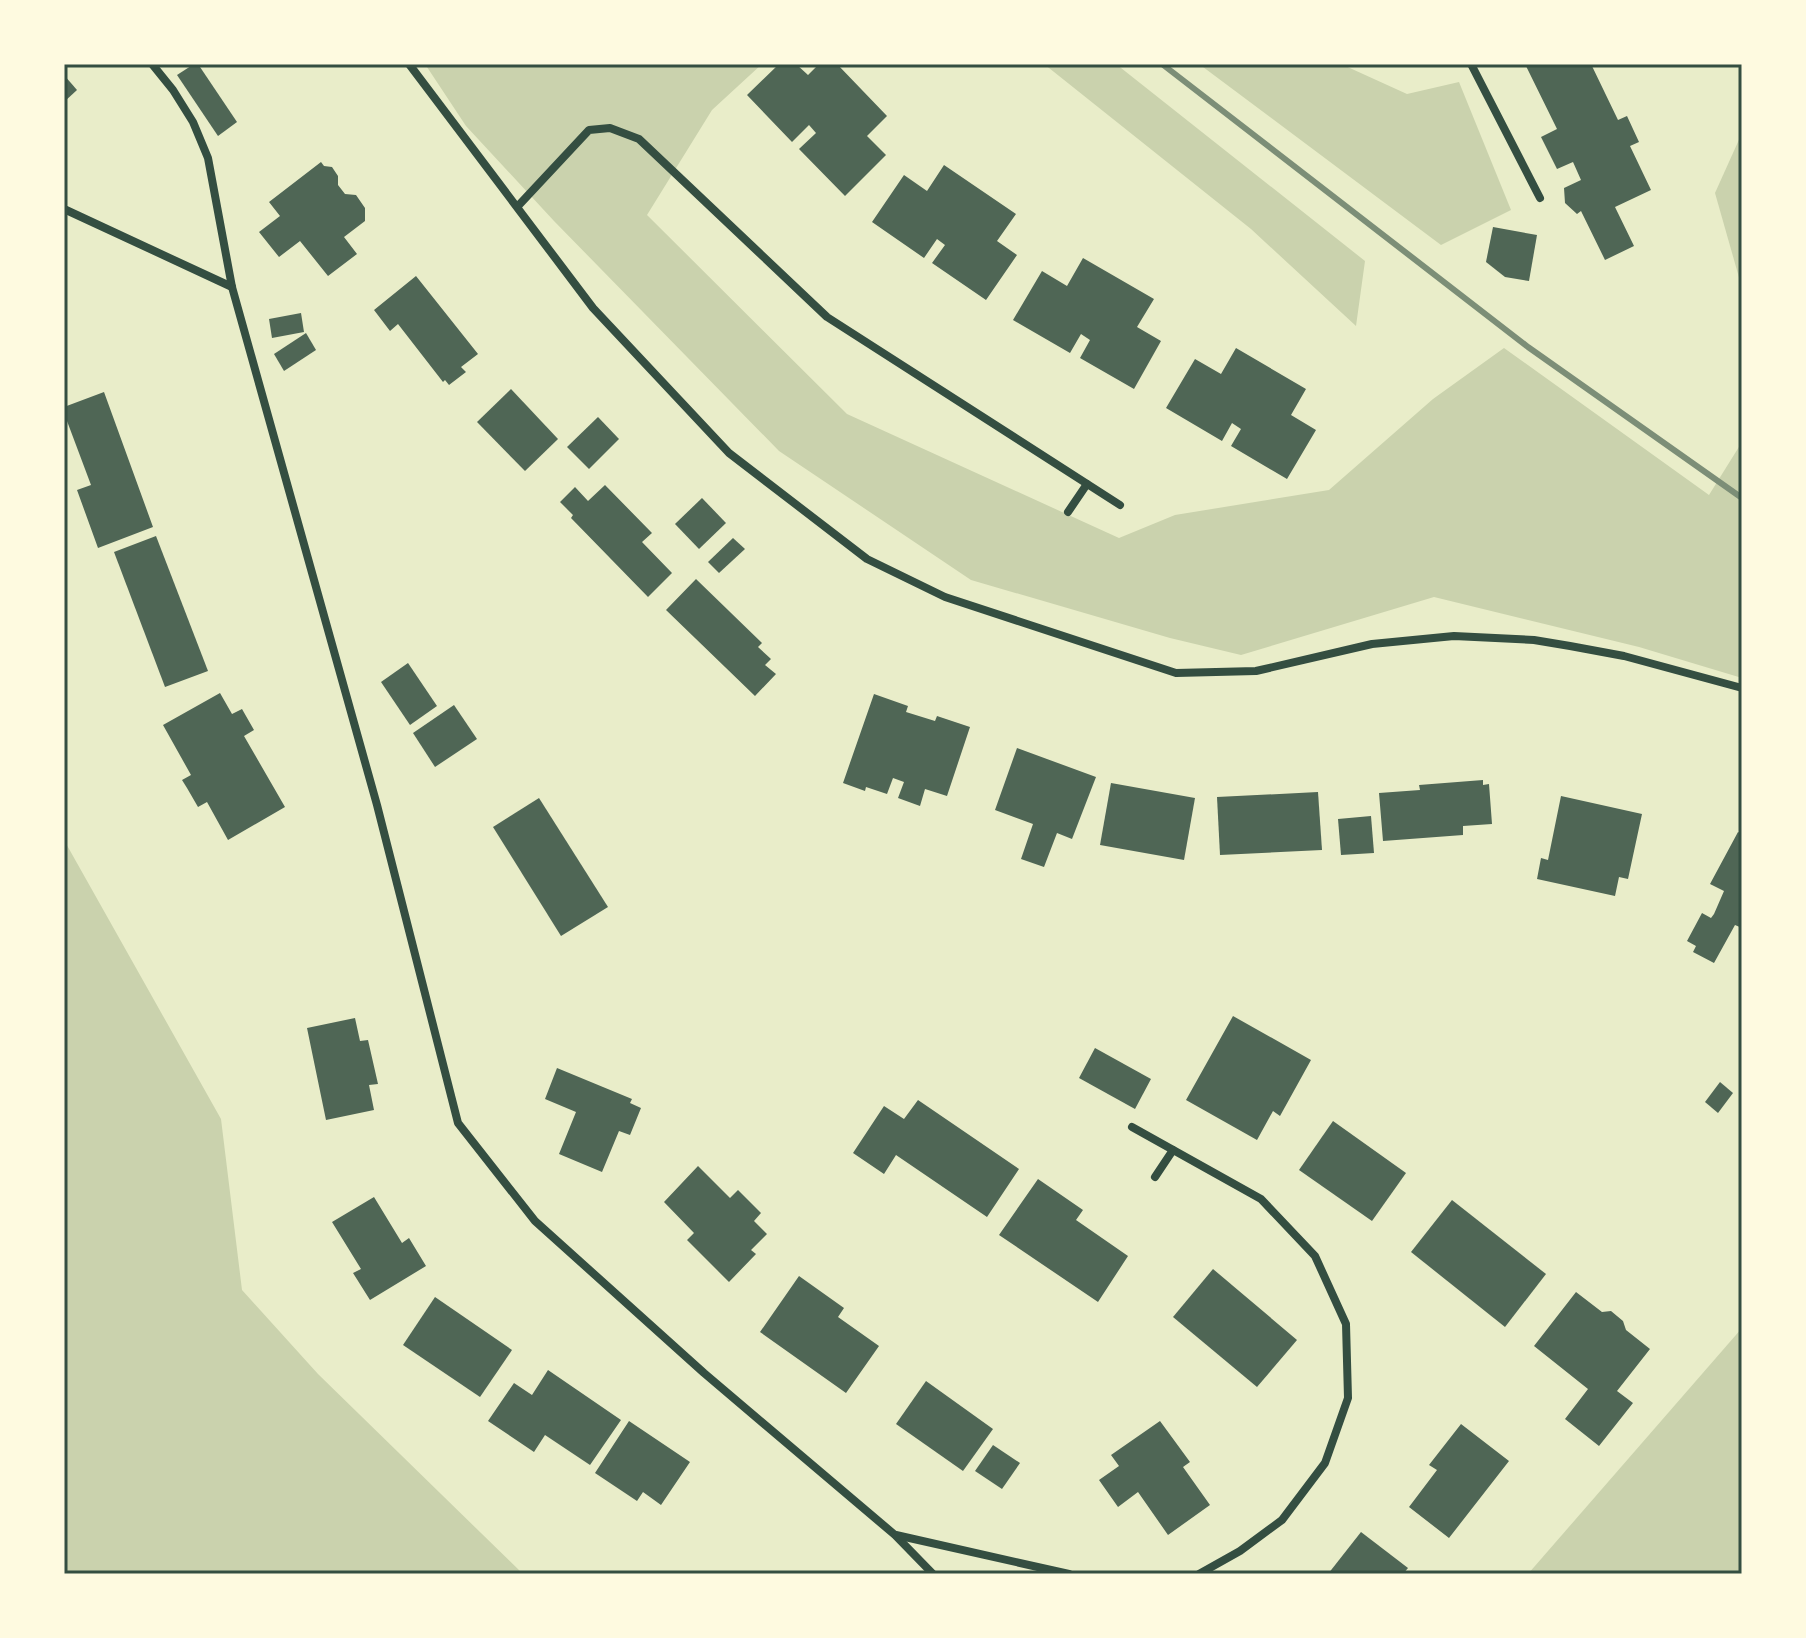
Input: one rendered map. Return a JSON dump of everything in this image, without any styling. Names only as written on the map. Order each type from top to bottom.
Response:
[{"type":"street","points":[[152,64],[186,111],[208,158],[232,287],[377,805],[458,1123],[535,1221],[704,1373],[895,1535],[933,1574]]},
{"type":"street","points":[[409,64],[593,308],[729,453],[867,559],[945,597],[1176,673],[1256,671],[1372,644],[1454,636],[1534,640],[1570,646],[1742,688]]},
{"type":"street","points":[[1471,64],[1540,198]]},
{"type":"street","points":[[518,206],[589,130],[610,128],[639,139],[827,317],[1120,505]]},
{"type":"street","points":[[64,209],[232,287]]},
{"type":"street","points":[[1068,512],[1087,484]]},
{"type":"street","points":[[1132,1127],[1261,1199],[1315,1256],[1346,1324],[1348,1398],[1325,1463],[1282,1520],[1240,1551],[1199,1574]]},
{"type":"street","points":[[1155,1177],[1173,1150]]},
{"type":"street","points":[[895,1535],[1069,1574]]},
{"type":"green space","points":[[425,64],[762,64],[712,110],[647,215],[847,414],[1119,538],[1175,515],[1329,490],[1433,399],[1504,348],[1709,495],[1742,442],[1742,678],[1639,647],[1434,597],[1241,655],[1170,638],[971,580],[779,451],[554,221],[466,126]]},
{"type":"green space","points":[[1044,64],[1116,64],[1365,261],[1356,326],[1251,229]]},
{"type":"green space","points":[[1199,64],[1341,64],[1407,94],[1459,82],[1511,210],[1441,245]]},
{"type":"green space","points":[[1742,133],[1742,288],[1715,193]]},
{"type":"green space","points":[[64,840],[221,1119],[242,1290],[318,1374],[523,1574],[64,1574]]},
{"type":"green space","points":[[1742,1328],[1742,1574],[1528,1574]]},
{"type":"building","points":[[198,64],[237,122],[218,136],[177,75]]},
{"type":"building","points":[[779,64],[796,64],[808,75],[819,64],[837,64],[887,116],[867,136],[886,155],[845,196],[799,149],[816,133],[809,125],[792,142],[747,95]]},
{"type":"building","points":[[1525,64],[1591,64],[1618,120],[1627,116],[1639,142],[1630,146],[1651,190],[1615,207],[1634,246],[1605,260],[1581,211],[1577,214],[1565,203],[1564,188],[1581,180],[1573,162],[1557,169],[1541,137],[1557,129]]},
{"type":"building","points":[[64,75],[77,90],[64,102]]},
{"type":"building","points":[[321,162],[324,166],[332,167],[338,176],[338,185],[345,194],[356,195],[365,208],[365,221],[344,237],[357,254],[328,276],[300,241],[279,257],[259,232],[280,216],[269,202]]},
{"type":"building","points":[[944,165],[1016,214],[997,241],[1017,255],[986,300],[932,263],[945,245],[937,239],[924,258],[872,222],[904,175],[927,191]]},
{"type":"building","points":[[1493,227],[1537,235],[1529,281],[1505,277],[1486,262]]},
{"type":"building","points":[[1083,258],[1154,299],[1137,327],[1161,341],[1134,389],[1080,358],[1090,340],[1081,334],[1070,353],[1013,320],[1042,271],[1067,286]]},
{"type":"building","points":[[416,276],[478,354],[461,367],[466,372],[449,385],[445,380],[443,382],[398,324],[390,331],[374,310]]},
{"type":"building","points":[[301,313],[304,332],[272,338],[269,319]]},
{"type":"building","points":[[306,333],[316,350],[284,371],[274,354]]},
{"type":"building","points":[[1236,348],[1306,389],[1291,415],[1316,430],[1287,479],[1231,446],[1241,429],[1232,423],[1222,441],[1166,408],[1195,359],[1221,374]]},
{"type":"building","points":[[511,389],[558,439],[525,471],[477,422]]},
{"type":"building","points":[[104,392],[153,527],[98,548],[77,490],[91,485],[64,407]]},
{"type":"building","points":[[598,417],[619,439],[589,469],[567,447]]},
{"type":"building","points":[[605,485],[652,533],[642,542],[672,573],[648,597],[571,518],[573,515],[560,502],[575,487],[588,501]]},
{"type":"building","points":[[702,498],[726,523],[699,549],[675,524]]},
{"type":"building","points":[[156,536],[208,671],[165,687],[114,552]]},
{"type":"building","points":[[733,538],[745,549],[719,573],[708,562]]},
{"type":"building","points":[[696,579],[762,643],[758,647],[771,659],[765,665],[776,674],[755,696],[666,610]]},
{"type":"building","points":[[408,663],[437,706],[410,725],[381,682]]},
{"type":"building","points":[[220,693],[232,714],[242,709],[254,730],[244,736],[285,807],[228,840],[207,802],[198,807],[182,780],[191,775],[163,725]]},
{"type":"building","points":[[874,694],[908,706],[906,712],[935,721],[937,716],[970,727],[947,796],[925,789],[920,806],[898,798],[904,782],[893,778],[887,794],[866,787],[865,791],[843,783]]},
{"type":"building","points":[[454,705],[477,739],[435,767],[413,733]]},
{"type":"building","points":[[1017,748],[1096,777],[1072,839],[1057,833],[1044,867],[1021,859],[1033,824],[995,810]]},
{"type":"building","points":[[1483,780],[1483,785],[1489,784],[1492,824],[1463,826],[1463,835],[1383,841],[1379,793],[1420,790],[1419,785]]},
{"type":"building","points":[[1111,783],[1195,798],[1184,860],[1100,845]]},
{"type":"building","points":[[1318,792],[1322,850],[1220,855],[1217,797]]},
{"type":"building","points":[[1561,796],[1642,814],[1628,879],[1619,877],[1615,896],[1537,879],[1541,858],[1548,860]]},
{"type":"building","points":[[539,798],[608,907],[561,936],[493,827]]},
{"type":"building","points":[[1371,816],[1374,853],[1341,855],[1338,819]]},
{"type":"building","points":[[1738,832],[1742,834],[1742,928],[1735,925],[1714,963],[1693,952],[1696,946],[1687,941],[1702,913],[1711,918],[1714,914],[1724,891],[1710,884]]},
{"type":"building","points":[[1233,1016],[1311,1060],[1280,1116],[1273,1111],[1257,1140],[1186,1100]]},
{"type":"building","points":[[355,1018],[360,1041],[368,1040],[378,1084],[369,1085],[374,1110],[326,1120],[307,1028]]},
{"type":"building","points":[[1095,1048],[1151,1079],[1135,1109],[1079,1078]]},
{"type":"building","points":[[557,1068],[632,1099],[630,1103],[641,1108],[630,1135],[619,1131],[602,1172],[559,1154],[576,1112],[545,1099]]},
{"type":"building","points":[[1720,1082],[1733,1093],[1718,1113],[1705,1102]]},
{"type":"building","points":[[918,1100],[1019,1169],[987,1217],[896,1155],[884,1174],[853,1153],[884,1106],[904,1119]]},
{"type":"building","points":[[1333,1121],[1406,1173],[1372,1221],[1299,1170]]},
{"type":"building","points":[[698,1166],[730,1198],[738,1190],[761,1213],[754,1221],[767,1234],[751,1250],[756,1254],[729,1282],[687,1240],[694,1233],[664,1202]]},
{"type":"building","points":[[1038,1179],[1083,1210],[1076,1220],[1128,1256],[1098,1302],[999,1235]]},
{"type":"building","points":[[374,1197],[402,1243],[409,1238],[426,1266],[370,1300],[353,1273],[361,1269],[332,1222]]},
{"type":"building","points":[[1452,1200],[1546,1274],[1505,1327],[1411,1252]]},
{"type":"building","points":[[1213,1269],[1297,1340],[1257,1387],[1173,1317]]},
{"type":"building","points":[[799,1276],[844,1308],[838,1317],[879,1346],[846,1393],[760,1332]]},
{"type":"building","points":[[1576,1292],[1602,1312],[1611,1311],[1623,1321],[1626,1330],[1650,1349],[1617,1391],[1633,1403],[1599,1446],[1565,1419],[1588,1389],[1534,1346]]},
{"type":"building","points":[[435,1297],[512,1350],[480,1397],[403,1345]]},
{"type":"building","points":[[548,1370],[621,1420],[590,1465],[545,1435],[534,1452],[488,1421],[514,1383],[532,1395]]},
{"type":"building","points":[[926,1381],[993,1429],[963,1471],[896,1424]]},
{"type":"building","points":[[629,1421],[690,1462],[661,1505],[643,1492],[637,1501],[595,1473]]},
{"type":"building","points":[[1160,1421],[1190,1462],[1183,1467],[1210,1505],[1168,1535],[1138,1492],[1118,1507],[1099,1480],[1119,1466],[1111,1455]]},
{"type":"building","points":[[1461,1424],[1509,1461],[1449,1538],[1409,1507],[1437,1470],[1429,1465]]},
{"type":"building","points":[[993,1445],[1020,1463],[1002,1489],[975,1471]]},
{"type":"building","points":[[1361,1532],[1408,1568],[1403,1574],[1328,1574]]},
{"type":"railway","points":[[1162,64],[1528,347],[1742,498]]}]
